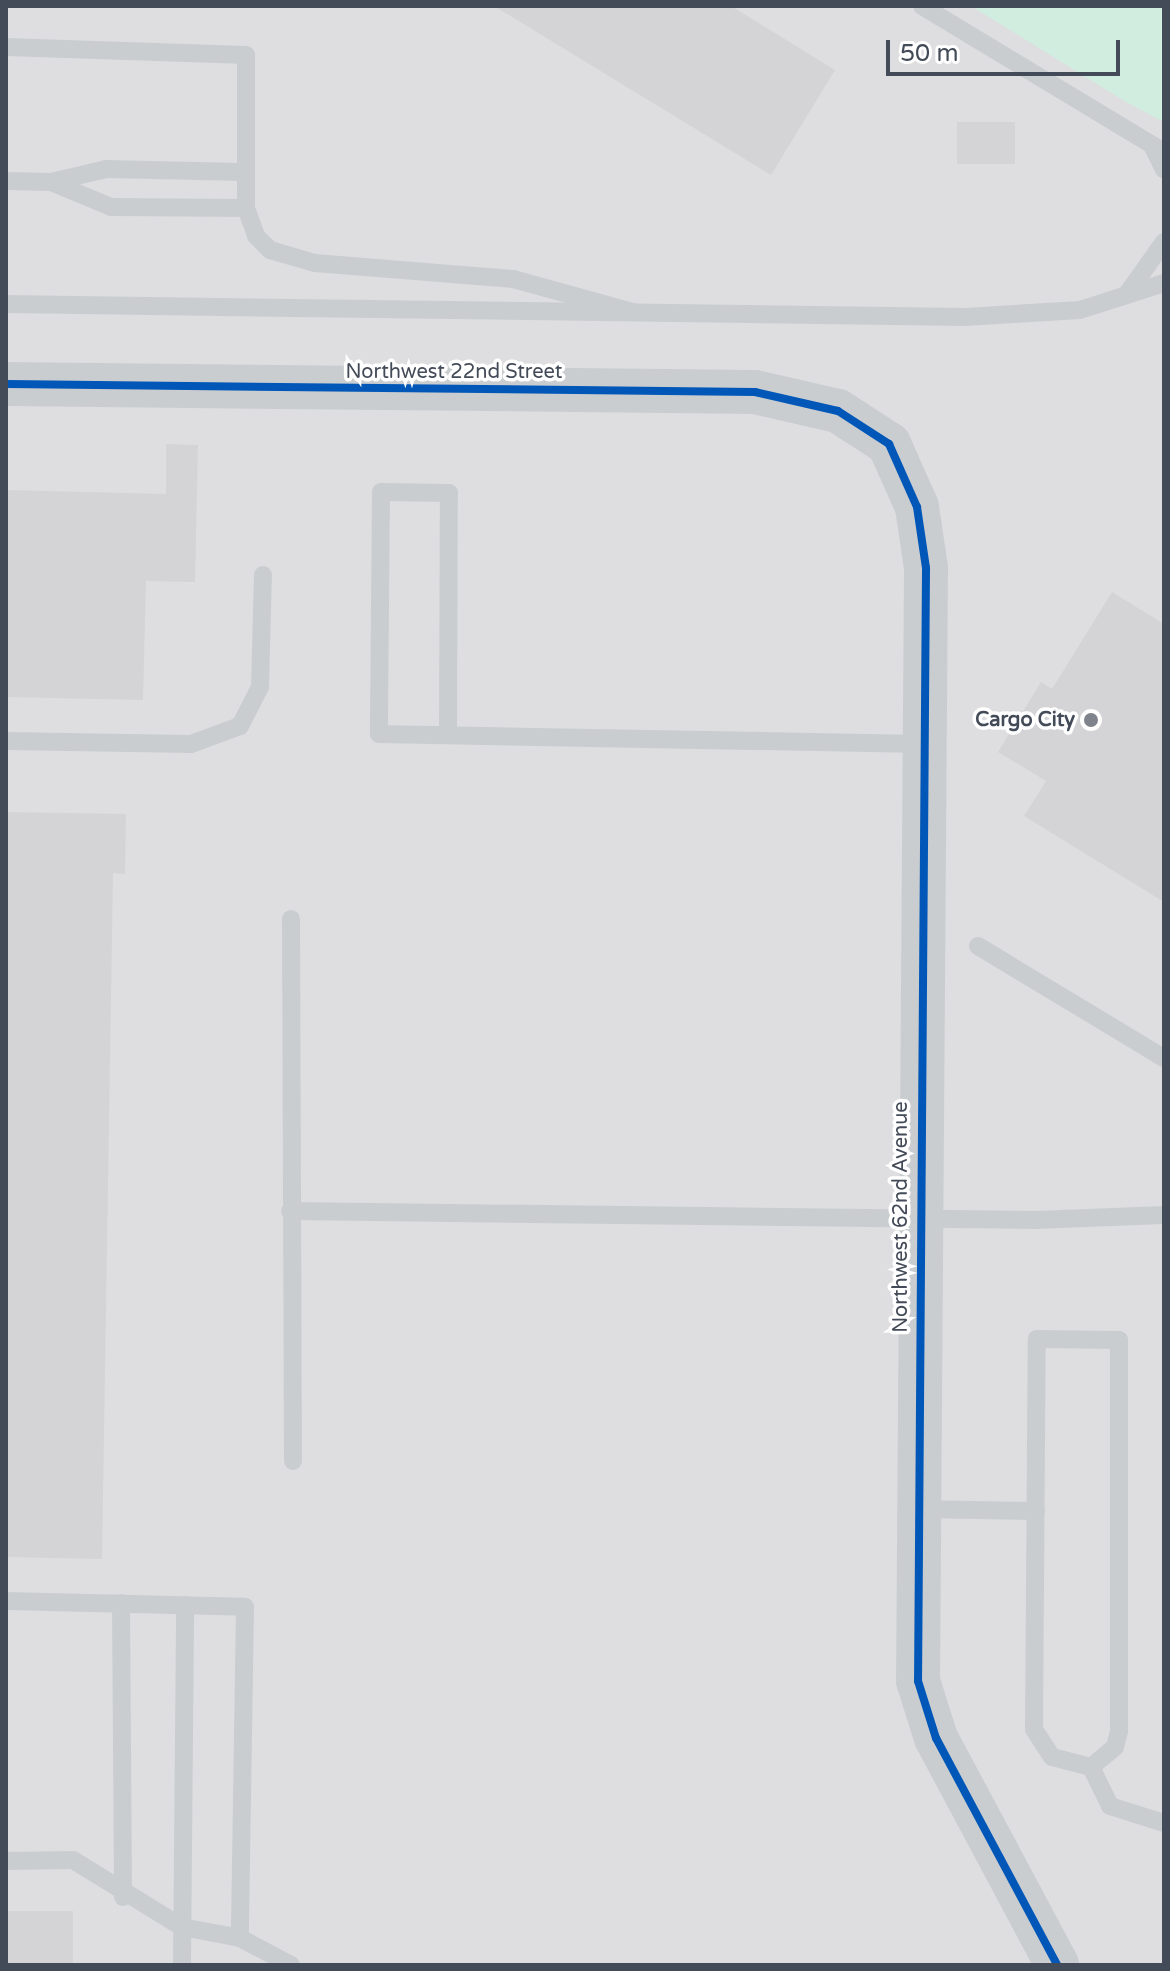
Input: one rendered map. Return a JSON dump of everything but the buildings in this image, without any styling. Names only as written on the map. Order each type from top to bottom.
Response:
[{"type":"street","name":"Northwest 22nd Street","points":[[6,384],[755,392],[838,411],[889,444]]},
{"type":"street","name":"Northwest 62nd Avenue","points":[[889,444],[907,473],[924,537],[915,1649],[925,1713],[1057,1965]]},
{"type":"lane","points":[[922,6],[1158,150],[1164,170]]},
{"type":"lane","points":[[6,47],[246,55],[243,172],[246,208],[256,236],[292,260],[513,279],[647,317]]},
{"type":"lane","points":[[6,181],[51,182],[106,169],[243,172]]},
{"type":"lane","points":[[51,182],[111,207],[246,208]]},
{"type":"lane","points":[[1120,302],[1164,242]]},
{"type":"lane","points":[[6,304],[647,317],[1021,316],[1120,302],[1164,283]]},
{"type":"lane","points":[[448,735],[449,493],[381,492],[379,734],[921,744]]},
{"type":"lane","points":[[6,741],[191,744],[240,726],[260,687],[263,575]]},
{"type":"lane","points":[[291,919],[293,1461]]},
{"type":"lane","points":[[978,946],[1164,1058]]},
{"type":"lane","points":[[290,1211],[918,1217],[1164,1215]]},
{"type":"lane","points":[[1091,1767],[1115,1747],[1119,1731],[1119,1340],[1037,1339],[1034,1729],[1052,1757],[1091,1767],[1110,1806],[1164,1823]]},
{"type":"lane","points":[[915,1509],[1036,1511]]},
{"type":"lane","points":[[6,1601],[245,1607],[240,1938]]},
{"type":"lane","points":[[121,1603],[123,1897]]},
{"type":"lane","points":[[182,1965],[185,1605]]},
{"type":"lane","points":[[6,1861],[73,1860],[123,1897],[182,1927],[240,1938],[291,1965]]},
{"type":"shaded area","points":[[6,6],[1164,6],[1164,1965],[6,1965]]},
{"type":"green space","points":[[971,6],[1164,6],[1164,122],[1126,102]]},
{"type":"cycle path","points":[[6,384],[755,392],[838,411],[889,444],[917,507],[926,568],[918,1681],[936,1738],[1057,1965]]},
{"type":"place","name":"Cargo City","points":[[1091,720]]}]
